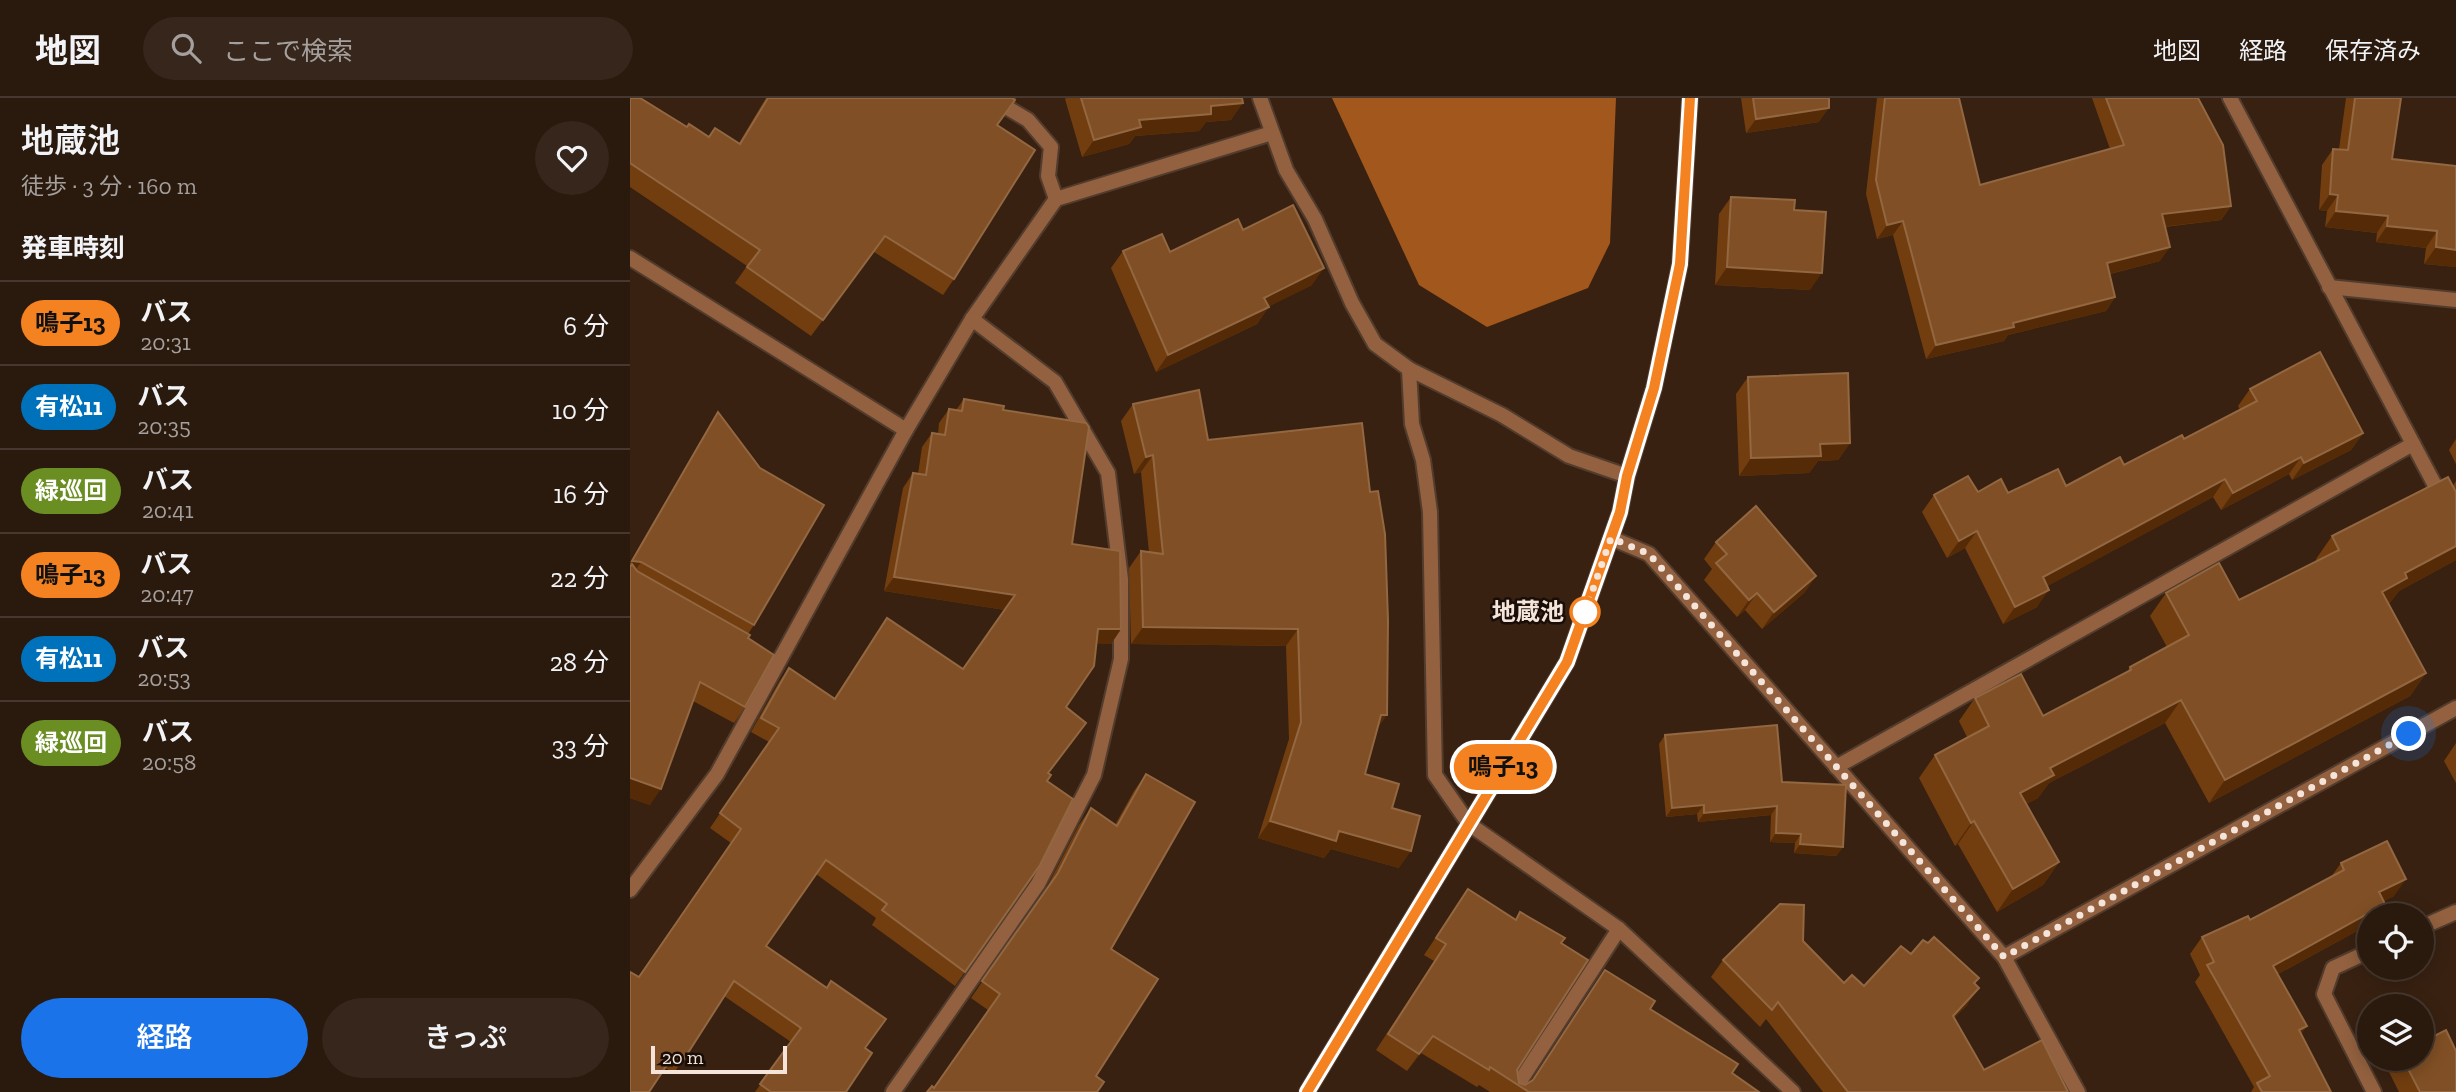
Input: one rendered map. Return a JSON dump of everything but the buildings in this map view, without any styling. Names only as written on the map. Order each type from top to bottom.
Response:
[{"type":"street","points":[[991,98],[1028,120],[1051,147],[1048,176],[1056,199]]},
{"type":"street","points":[[1260,98],[1286,170],[1315,219],[1352,303],[1375,344],[1409,369],[1502,415],[1569,456],[1627,476]]},
{"type":"street","points":[[1307,1092],[1567,662],[1620,512],[1627,476],[1654,388],[1680,264],[1690,98]]},
{"type":"street","points":[[2230,98],[2456,525]]},
{"type":"street","points":[[630,890],[718,774],[772,658],[906,430],[972,319],[1056,199],[1272,134]]},
{"type":"street","points":[[630,257],[906,430]]},
{"type":"street","points":[[2329,287],[2456,300]]},
{"type":"street","points":[[893,1092],[1044,872],[1094,775],[1121,659],[1121,579],[1108,473],[1055,382],[972,319]]},
{"type":"street","points":[[1409,369],[1412,424],[1423,460],[1430,512],[1435,775],[1469,824],[1619,929],[1793,1092]]},
{"type":"street","points":[[1836,767],[2413,444]]},
{"type":"street","points":[[1611,538],[1649,554],[2004,957],[2078,1092]]},
{"type":"street","points":[[2004,957],[2456,708]]},
{"type":"street","points":[[2434,922],[2456,912]]},
{"type":"street","points":[[1513,1092],[1619,929]]},
{"type":"street","points":[[2357,957],[2333,968],[2324,994],[2374,1092]]},
{"type":"shaded area","points":[[1332,98],[1616,98],[1610,243],[1588,288],[1487,327],[1419,285]]},
{"type":"bus line","name":"鳴子13","points":[[1307,1092],[1567,662],[1620,512],[1627,476],[1654,388],[1680,264],[1690,98]]},
{"type":"place","name":"地蔵池","points":[[1585,612]]},
{"type":"route","points":[[1585,612],[1611,538],[1649,554],[1747,669],[1900,835],[2004,957],[2409,734]]}]
